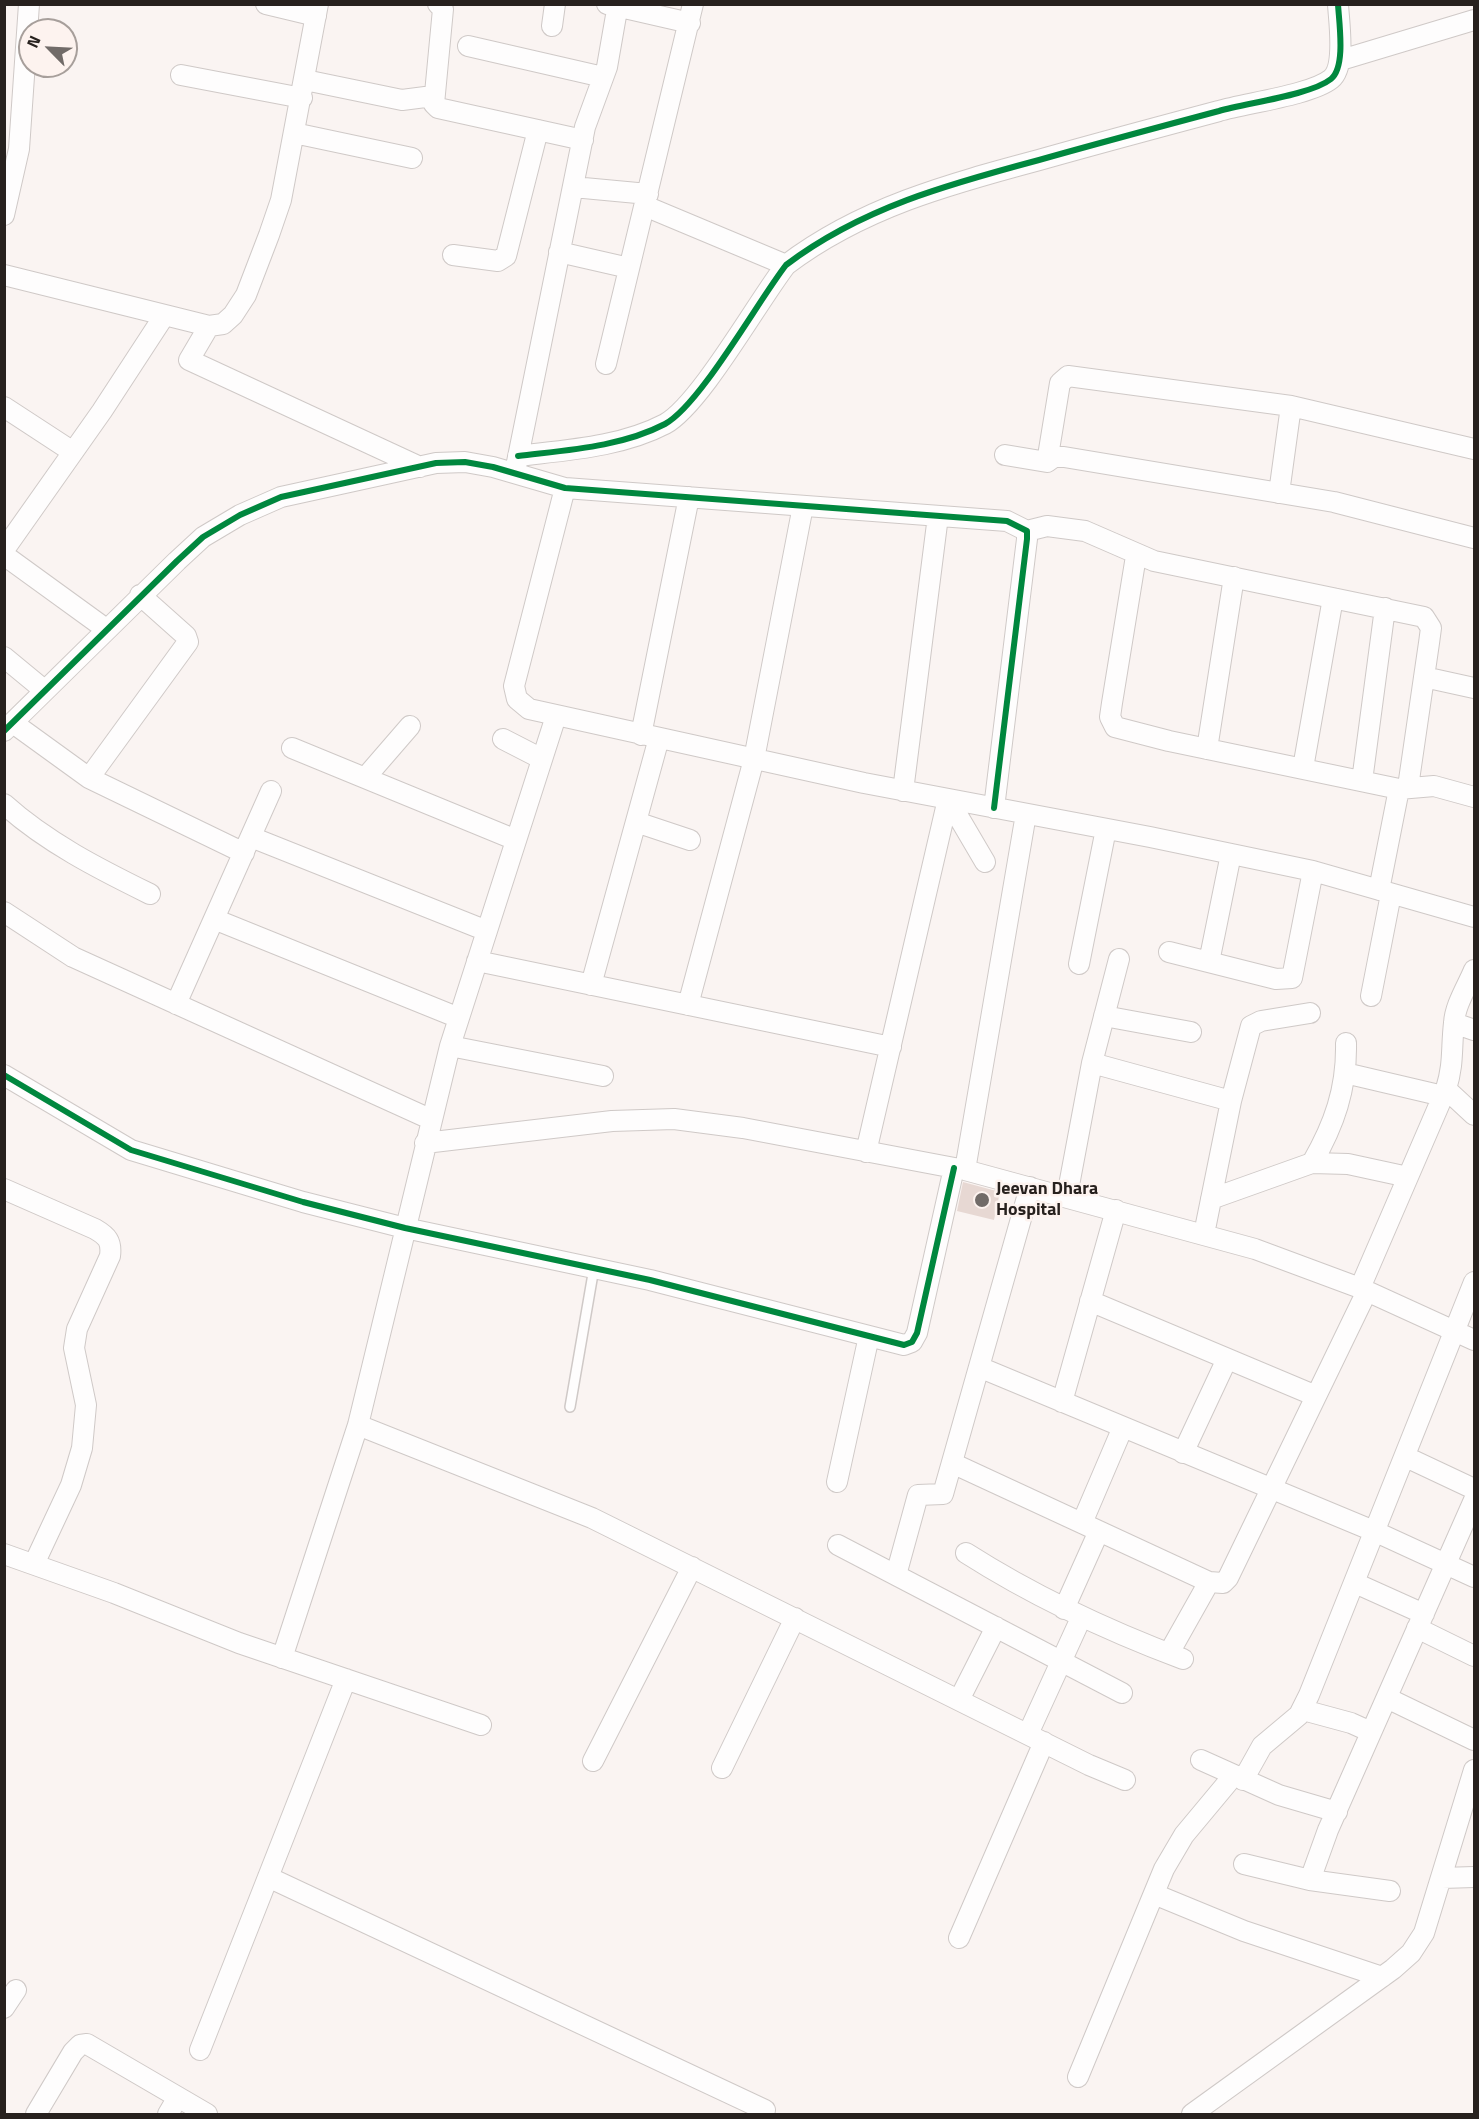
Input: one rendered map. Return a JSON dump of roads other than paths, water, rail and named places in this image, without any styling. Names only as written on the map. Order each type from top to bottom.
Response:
[{"type":"street","points":[[4,215],[19,149],[29,4]]},
{"type":"street","points":[[4,275],[209,326],[223,324],[233,315],[246,295],[281,200],[304,89],[317,10],[266,4]]},
{"type":"street","points":[[438,4],[443,9],[433,96],[434,104],[438,108],[583,140]]},
{"type":"street","points":[[552,26],[555,4]]},
{"type":"street","points":[[487,930],[247,845],[89,778],[8,727],[140,595],[203,537],[240,515],[281,497],[420,467],[465,462],[517,464],[590,447],[666,423],[683,409],[710,375],[786,265],[802,253],[893,203],[978,176],[1245,104],[1319,87],[1334,77],[1341,60],[1338,4]]},
{"type":"street","points":[[517,464],[583,140],[603,77],[614,5],[692,14],[606,364]]},
{"type":"street","points":[[1341,60],[1474,20]]},
{"type":"street","points":[[468,46],[603,77]]},
{"type":"street","points":[[181,75],[402,100],[433,96]]},
{"type":"street","points":[[453,255],[498,261],[506,256],[538,130]]},
{"type":"street","points":[[294,133],[412,158]]},
{"type":"street","points":[[573,186],[646,200],[786,265]]},
{"type":"street","points":[[560,252],[629,268]]},
{"type":"street","points":[[4,550],[164,316]]},
{"type":"street","points":[[209,326],[189,360],[420,467]]},
{"type":"street","points":[[1047,462],[1060,383],[1068,376],[1291,406],[1474,449]]},
{"type":"street","points":[[1279,493],[1291,406]]},
{"type":"street","points":[[4,407],[73,452]]},
{"type":"street","points":[[1005,455],[1047,462],[1054,457],[1064,457],[1334,502],[1474,538]]},
{"type":"street","points":[[517,464],[565,488],[1007,521],[1027,531],[1047,526],[1085,531],[1136,556],[1418,615],[1428,622],[1431,628],[1385,892],[1371,996]]},
{"type":"street","points":[[565,488],[514,686],[517,699],[530,710],[903,791],[1313,871],[1474,917]]},
{"type":"street","points":[[591,985],[636,822],[689,497]]},
{"type":"street","points":[[688,1005],[754,759],[803,506]]},
{"type":"street","points":[[903,791],[938,516]]},
{"type":"street","points":[[994,808],[1027,531]]},
{"type":"street","points":[[4,555],[106,629]]},
{"type":"street","points":[[1136,556],[1110,717],[1115,727],[1207,749],[1362,781],[1404,788],[1434,786],[1474,797]]},
{"type":"street","points":[[1207,749],[1234,577]]},
{"type":"street","points":[[89,778],[188,642],[186,636],[140,595]]},
{"type":"street","points":[[1303,768],[1333,598]]},
{"type":"street","points":[[1362,781],[1385,609]]},
{"type":"street","points":[[4,657],[44,690]]},
{"type":"street","points":[[1424,676],[1474,688]]},
{"type":"street","points":[[282,1658],[358,1425],[430,1119],[450,1046],[556,716]]},
{"type":"street","points":[[365,778],[410,726]]},
{"type":"street","points":[[503,739],[542,759]]},
{"type":"street","points":[[292,748],[516,840]]},
{"type":"street","points":[[176,1004],[271,791]]},
{"type":"street","points":[[948,799],[985,862]]},
{"type":"street","points":[[866,1152],[948,799]]},
{"type":"street","points":[[4,804],[22,820],[58,844],[150,894]]},
{"type":"street","points":[[4,1075],[131,1150],[303,1202],[405,1228],[650,1280],[904,1345],[912,1342],[917,1333],[959,1169],[1026,814]]},
{"type":"street","points":[[636,822],[690,840]]},
{"type":"street","points":[[1079,964],[1106,829]]},
{"type":"street","points":[[1209,962],[1231,854]]},
{"type":"street","points":[[1169,952],[1276,979],[1292,978],[1313,871]]},
{"type":"street","points":[[4,912],[74,957],[430,1119]]},
{"type":"street","points":[[214,919],[459,1018]]},
{"type":"street","points":[[1067,1196],[1092,1063],[1119,959]]},
{"type":"street","points":[[477,961],[891,1047]]},
{"type":"street","points":[[952,1463],[1209,1582],[1223,1583],[1228,1578],[1316,1396],[1364,1290],[1408,1177],[1445,1092],[1454,1065],[1454,1023],[1457,1009],[1474,970]]},
{"type":"street","points":[[1204,1234],[1231,1101],[1251,1026],[1262,1021],[1310,1013]]},
{"type":"street","points":[[1104,1016],[1191,1032]]},
{"type":"street","points":[[1454,1023],[1474,1030]]},
{"type":"street","points":[[1312,1163],[1328,1136],[1340,1105],[1345,1073],[1346,1043]]},
{"type":"street","points":[[450,1046],[603,1076]]},
{"type":"street","points":[[1092,1063],[1231,1101]]},
{"type":"street","points":[[1345,1073],[1445,1092],[1474,1115]]},
{"type":"street","points":[[425,1143],[612,1121],[674,1119],[743,1128],[959,1169],[1204,1234],[1291,1261],[1364,1290],[1466,1336]]},
{"type":"street","points":[[1211,1199],[1312,1163],[1348,1164],[1408,1177]]},
{"type":"street","points":[[896,1575],[918,1495],[943,1494],[1030,1187]]},
{"type":"street","points":[[4,1189],[95,1229],[106,1235],[111,1246],[110,1256],[77,1329],[74,1348],[86,1405],[82,1448],[70,1485],[34,1564]]},
{"type":"street","points":[[1062,1402],[1116,1210]]},
{"type":"street","points":[[1299,1715],[1406,1457],[1466,1336],[1474,1282]]},
{"type":"street","points":[[1090,1301],[1316,1396]]},
{"type":"street","points":[[837,1482],[869,1336]]},
{"type":"street","points":[[1183,1453],[1227,1359]]},
{"type":"street","points":[[979,1367],[1376,1532],[1474,1577]]},
{"type":"street","points":[[358,1425],[592,1518],[1125,1780]]},
{"type":"street","points":[[960,1938],[1036,1738],[1061,1661],[1091,1527],[1123,1427]]},
{"type":"street","points":[[1406,1457],[1474,1489]]},
{"type":"street","points":[[1310,1880],[1336,1812],[1474,1500]]},
{"type":"street","points":[[838,1545],[1122,1692]]},
{"type":"street","points":[[966,1553],[1072,1614],[1176,1656],[1209,1582]]},
{"type":"street","points":[[4,1554],[282,1658],[481,1725]]},
{"type":"street","points":[[593,1761],[692,1567]]},
{"type":"street","points":[[1355,1583],[1474,1656]]},
{"type":"street","points":[[722,1768],[795,1618]]},
{"type":"street","points":[[959,1700],[996,1627]]},
{"type":"street","points":[[200,2050],[346,1680]]},
{"type":"street","points":[[1387,1698],[1474,1740]]},
{"type":"street","points":[[1078,2077],[1154,1894],[1184,1835],[1238,1777],[1262,1746],[1303,1710],[1352,1723],[1371,1732]]},
{"type":"street","points":[[1201,1760],[1279,1795],[1336,1812]]},
{"type":"street","points":[[1192,2115],[1382,1977],[1411,1953],[1425,1933],[1474,1770]]},
{"type":"street","points":[[1244,1864],[1310,1880],[1390,1891]]},
{"type":"street","points":[[268,1877],[765,2110]]},
{"type":"street","points":[[1442,1878],[1474,1877]]},
{"type":"street","points":[[1154,1894],[1253,1934],[1382,1977]]},
{"type":"street","points":[[4,2008],[16,1990]]},
{"type":"street","points":[[36,2115],[80,2044],[97,2047],[207,2115]]},
{"type":"street","points":[[168,2115],[178,2097]]},
{"type":"lane","points":[[570,1407],[594,1268]]},
{"type":"place","name":"Jeevan Dhara Hospital","points":[[982,1200]]}]
